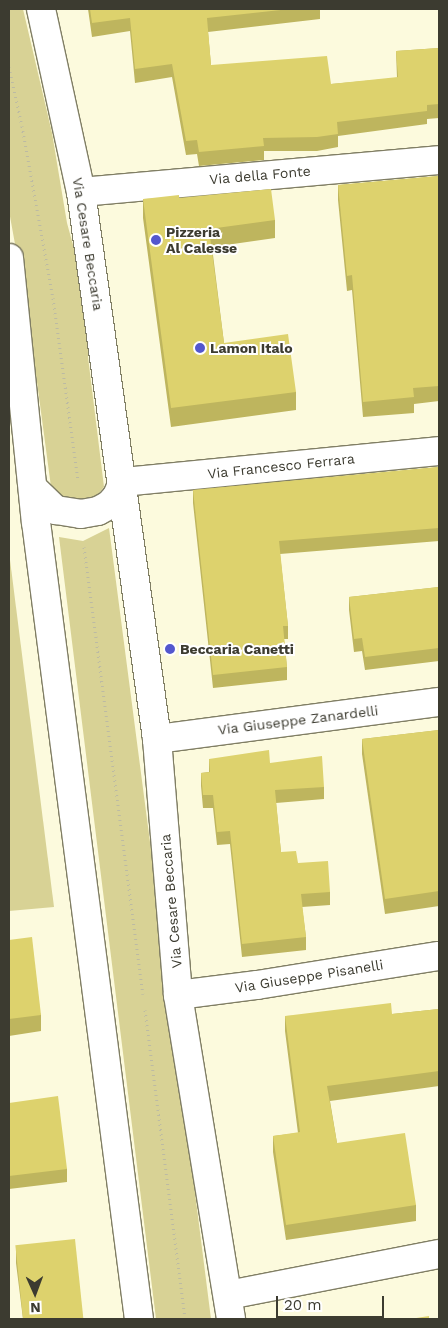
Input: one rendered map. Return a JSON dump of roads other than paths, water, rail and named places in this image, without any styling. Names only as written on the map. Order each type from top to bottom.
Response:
[{"type":"street","name":"Via Cesare Beccaria","points":[[41,9],[81,192],[123,482],[157,739],[178,995],[229,1307]]},
{"type":"street","name":"Via della Fonte","points":[[81,192],[439,160]]},
{"type":"street","points":[[9,264],[33,488],[139,1319]]},
{"type":"street","name":"Via Francesco Ferrara","points":[[123,482],[439,451]]},
{"type":"street","points":[[33,488],[56,510],[81,514],[98,511],[109,505],[117,496],[123,482]]},
{"type":"street","name":"Via Giuseppe Zanardelli","points":[[157,739],[439,702]]},
{"type":"street","name":"Via Giuseppe Pisanelli","points":[[178,995],[257,986],[439,956]]},
{"type":"street","points":[[229,1307],[439,1254]]},
{"type":"place","name":"Pizzeria Al Calesse","points":[[156,240]]},
{"type":"place","name":"Lamon Italo","points":[[200,348]]},
{"type":"place","name":"Beccaria Canetti","points":[[170,649]]}]
